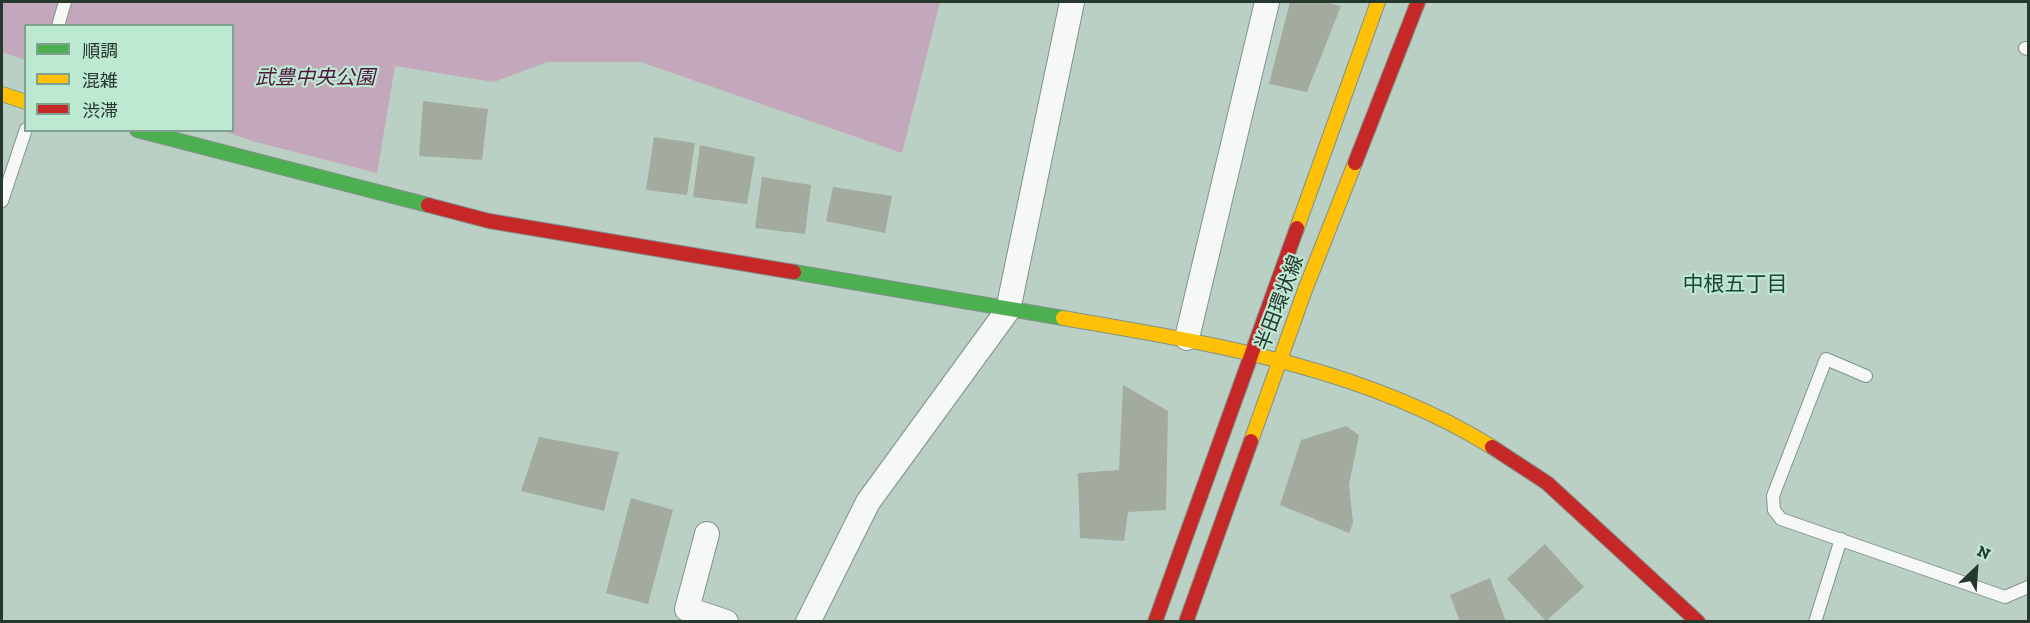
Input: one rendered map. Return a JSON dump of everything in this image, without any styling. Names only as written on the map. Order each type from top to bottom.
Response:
[{"type":"street","points":[[808,621],[868,502],[1008,310],[1072,2]]},
{"type":"street","points":[[1187,338],[1267,2]]},
{"type":"street","name":"半田環状線","points":[[1155,621],[1378,2]]},
{"type":"street","name":"半田環状線","points":[[1186,621],[1280,359],[1418,2]]},
{"type":"street","points":[[2,94],[24,101]]},
{"type":"street","points":[[145,132],[489,221],[1008,310],[1187,338],[1280,359],[1342,378],[1413,407],[1489,446],[1547,483],[1698,621]]},
{"type":"street","points":[[707,534],[687,609],[726,621]]},
{"type":"lane","points":[[59,24],[65,2]]},
{"type":"lane","points":[[2,201],[25,132]]},
{"type":"lane","points":[[1866,376],[1826,359],[1773,496],[1774,510],[1781,519],[2005,597],[2028,587]]},
{"type":"lane","points":[[1815,621],[1841,540]]},
{"type":"green space","name":"武豊中央公園","points":[[2,2],[940,2],[902,153],[641,62],[547,62],[494,82],[395,66],[377,173],[252,141],[227,132],[234,132],[234,24],[24,24],[24,60],[2,52]]},
{"type":"building","points":[[1290,2],[1324,2],[1341,6],[1307,92],[1269,84]]},
{"type":"building","points":[[423,101],[488,109],[482,160],[419,156]]},
{"type":"building","points":[[654,137],[695,143],[687,195],[646,190]]},
{"type":"building","points":[[700,145],[755,157],[747,204],[693,197]]},
{"type":"building","points":[[762,177],[811,185],[805,234],[755,228]]},
{"type":"building","points":[[833,187],[892,196],[885,233],[826,221]]},
{"type":"building","points":[[1123,385],[1168,411],[1166,510],[1128,512],[1124,541],[1080,538],[1078,473],[1119,470]]},
{"type":"building","points":[[1346,426],[1359,435],[1349,485],[1353,523],[1349,533],[1280,505],[1301,440]]},
{"type":"building","points":[[539,437],[619,452],[604,511],[521,491]]},
{"type":"building","points":[[631,498],[673,510],[648,604],[606,593]]},
{"type":"building","points":[[1545,544],[1584,587],[1546,621],[1507,579]]},
{"type":"building","points":[[1490,578],[1506,622],[1460,622],[1450,595]]},
{"type":"traffic: fast","points":[[145,132],[428,205]]},
{"type":"traffic: fast","points":[[794,272],[1063,318]]},
{"type":"traffic: slow","points":[[1297,228],[1378,2]]},
{"type":"traffic: slow","points":[[2,94],[24,101]]},
{"type":"traffic: slow","points":[[1251,441],[1305,290],[1355,163]]},
{"type":"traffic: slow","points":[[1063,318],[1229,349],[1338,378],[1391,397],[1443,420],[1492,447]]},
{"type":"traffic: jam","points":[[1355,163],[1418,2]]},
{"type":"traffic: jam","points":[[428,205],[489,221],[794,272]]},
{"type":"traffic: jam","points":[[1155,622],[1297,228]]},
{"type":"traffic: jam","points":[[1186,622],[1251,441]]},
{"type":"traffic: jam","points":[[1492,447],[1547,483],[1698,622]]},
{"type":"district","name":"中根五丁目","points":[[1735,285]]}]
